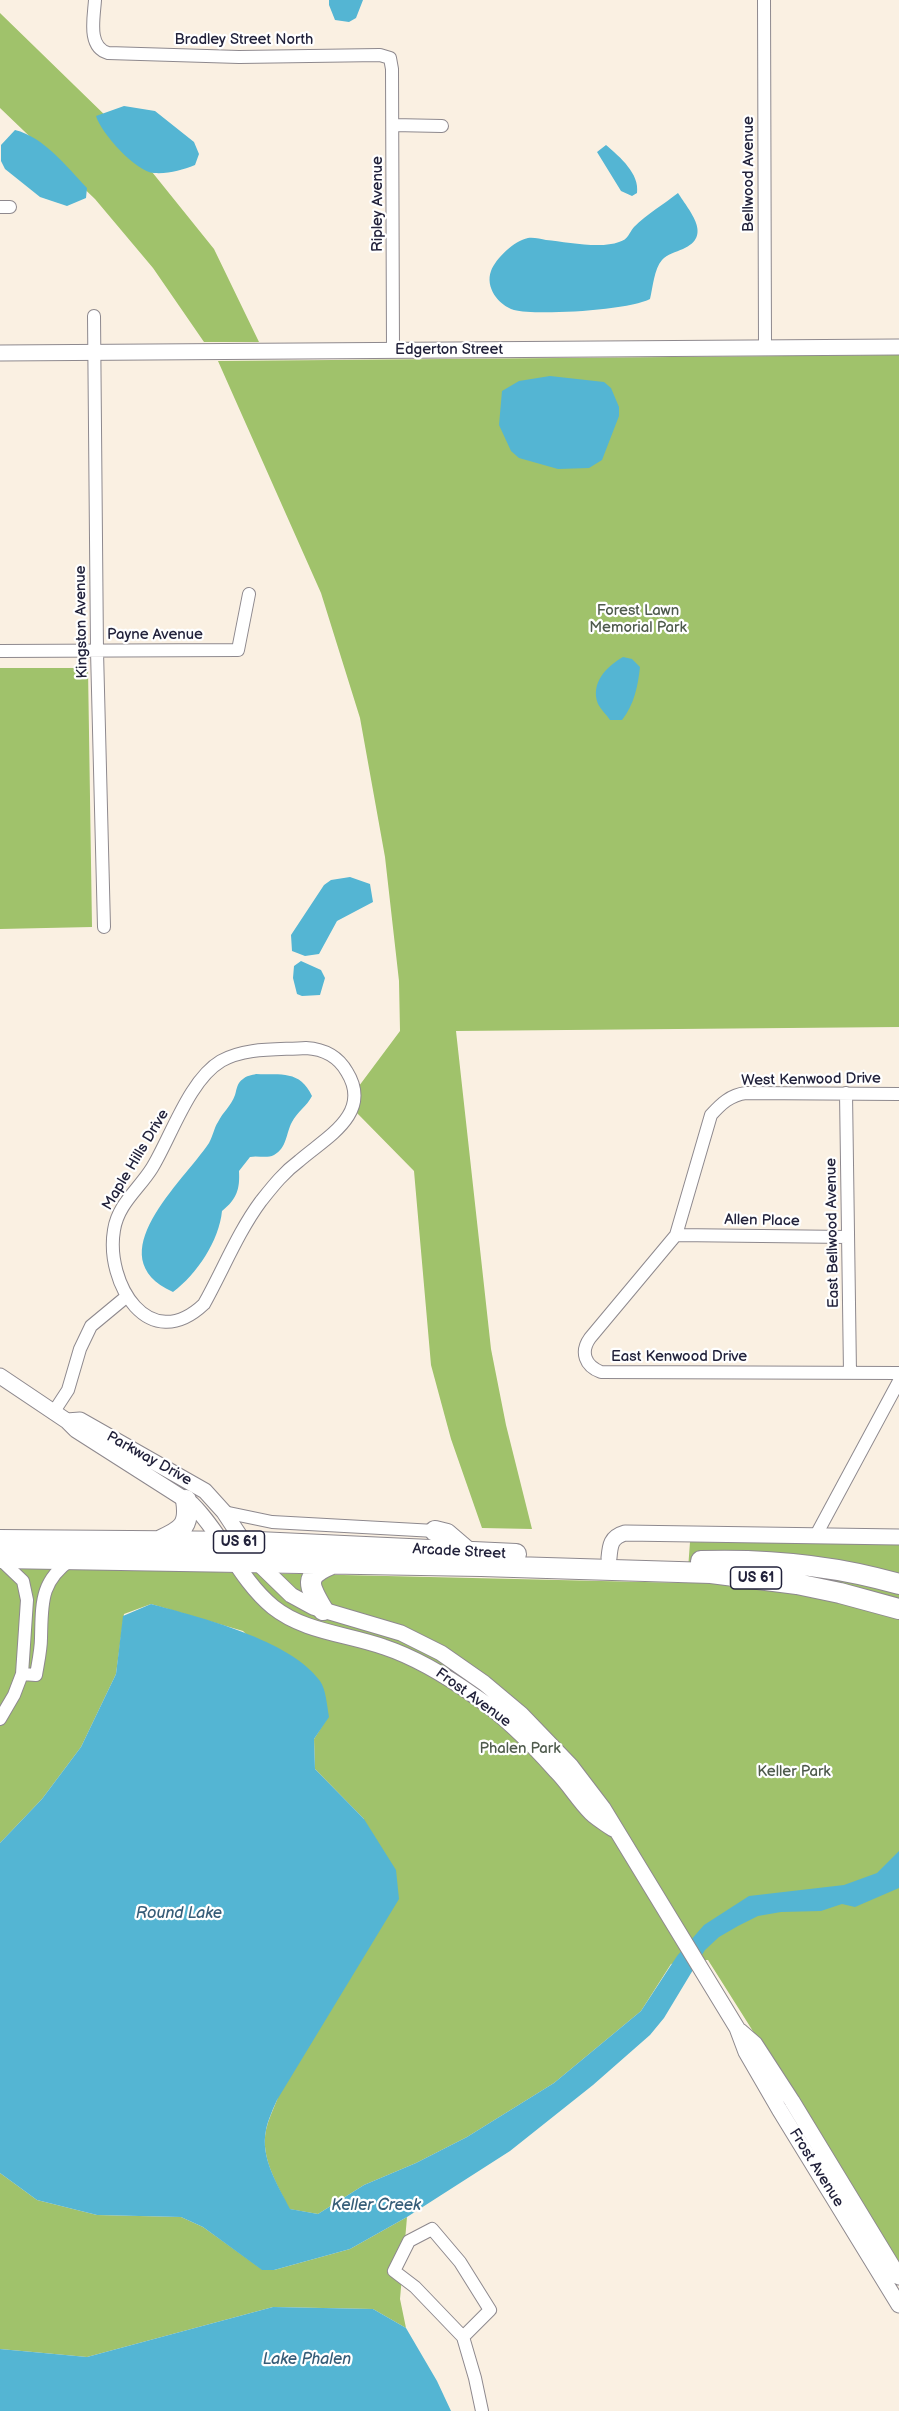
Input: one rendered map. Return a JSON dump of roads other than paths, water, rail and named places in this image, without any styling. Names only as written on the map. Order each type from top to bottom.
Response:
[{"type":"main road","points":[[159,1541],[180,1532],[186,1522],[186,1500]]},
{"type":"main road","points":[[435,1531],[447,1534],[475,1557]]},
{"type":"main road","name":"Arcade Street","points":[[0,1540],[244,1542],[609,1565]]},
{"type":"main road","name":"Arcade Street","points":[[0,1559],[332,1564],[475,1557]]},
{"type":"main road","points":[[323,1610],[312,1591],[310,1582],[312,1575],[319,1569],[332,1564]]},
{"type":"main road","name":"US 61","points":[[609,1565],[793,1564],[845,1571],[899,1584]]},
{"type":"main road","name":"US 61","points":[[609,1565],[754,1577],[840,1593],[899,1609]]},
{"type":"street","name":"Bradley Street North","points":[[95,0],[94,35],[98,48],[108,53],[239,57],[380,55],[390,58]]},
{"type":"street","name":"Bellwood Avenue","points":[[764,0],[765,348]]},
{"type":"street","name":"Ripley Avenue","points":[[390,58],[393,69],[393,351]]},
{"type":"street","points":[[393,125],[442,126]]},
{"type":"street","name":"Kingston Avenue","points":[[94,316],[97,651],[104,927]]},
{"type":"street","name":"Edgerton Street","points":[[0,353],[899,347]]},
{"type":"street","name":"Payne Avenue","points":[[0,651],[238,650],[249,594]]},
{"type":"street","name":"Maple Hills Drive","points":[[319,1049],[342,1064],[350,1076],[354,1089],[348,1118],[338,1131],[287,1170],[260,1203],[246,1223],[204,1304],[196,1312],[183,1318],[158,1321],[135,1309],[126,1297],[114,1263],[114,1229],[120,1209],[151,1169],[193,1092],[208,1071],[219,1062],[248,1051],[319,1049]]},
{"type":"street","name":"West Kenwood Drive","points":[[676,1235],[711,1114],[732,1097],[746,1093],[899,1094]]},
{"type":"street","name":"East Bellwood Avenue","points":[[846,1093],[850,1373]]},
{"type":"street","name":"Allen Place","points":[[676,1235],[848,1237]]},
{"type":"street","name":"East Kenwood Drive","points":[[676,1235],[586,1344],[585,1358],[591,1367],[605,1372],[899,1373]]},
{"type":"street","points":[[53,1413],[68,1390],[80,1349],[90,1326],[126,1297]]},
{"type":"street","name":"Parkway Drive","points":[[0,1376],[67,1421],[76,1430],[186,1500],[207,1519],[223,1542]]},
{"type":"street","points":[[815,1537],[899,1381]]},
{"type":"street","name":"Parkway Drive","points":[[67,1421],[80,1420],[205,1491],[224,1512],[244,1542]]},
{"type":"street","points":[[224,1512],[272,1522],[435,1531]]},
{"type":"street","points":[[609,1565],[610,1544],[616,1536],[625,1533],[899,1537]]},
{"type":"street","name":"Frost Avenue","points":[[223,1542],[251,1584],[273,1607],[293,1620],[385,1647],[433,1669],[478,1698],[518,1731],[558,1772],[592,1814],[616,1831]]},
{"type":"street","name":"Frost Avenue","points":[[244,1542],[257,1562],[291,1595],[313,1607],[401,1633],[441,1653],[484,1683],[521,1714],[571,1766],[603,1808],[675,1923],[736,2028],[746,2052],[779,2109],[899,2305]]},
{"type":"street","points":[[0,1559],[23,1581],[27,1607],[22,1674],[14,1695],[0,1719]]},
{"type":"street","points":[[22,1674],[36,1676],[44,1594],[51,1576],[72,1559]]},
{"type":"street","points":[[27,1607],[42,1608]]},
{"type":"street","points":[[26,1628],[41,1628]]},
{"type":"street","name":"Frost Avenue","points":[[736,2028],[755,2044],[899,2277]]},
{"type":"street","points":[[463,2337],[490,2310],[460,2262],[432,2229],[409,2241],[394,2271],[415,2286],[463,2337],[482,2411]]},
{"type":"water","points":[[329,0],[363,0],[356,18],[349,22],[335,20]]},
{"type":"water","points":[[124,106],[155,111],[194,142],[199,154],[195,165],[165,173],[154,173],[129,159],[105,132],[96,116]]},
{"type":"water","points":[[15,130],[36,139],[54,154],[87,188],[86,198],[67,206],[40,197],[5,169],[1,161],[1,145]]},
{"type":"water","points":[[606,145],[623,160],[632,173],[637,193],[632,196],[621,191],[597,152]]},
{"type":"water","points":[[678,193],[693,216],[698,231],[697,237],[692,244],[662,260],[655,273],[650,299],[604,309],[525,312],[508,308],[494,295],[490,283],[491,271],[511,246],[530,238],[593,245],[619,242],[627,238],[644,218]]},
{"type":"water","points":[[550,376],[604,382],[611,388],[619,407],[619,416],[602,460],[589,468],[558,469],[519,458],[511,451],[499,425],[502,391],[519,381]]},
{"type":"water","points":[[623,657],[632,659],[640,667],[638,681],[635,695],[622,720],[610,720],[598,704],[596,689],[606,670]]},
{"type":"water","points":[[350,877],[370,884],[373,902],[337,921],[319,954],[305,956],[292,951],[291,935],[324,885],[331,880]]},
{"type":"water","points":[[301,961],[321,970],[325,978],[320,995],[297,994],[293,978],[294,966]]},
{"type":"water","points":[[256,1074],[296,1078],[302,1082],[312,1096],[294,1118],[284,1144],[278,1152],[268,1157],[250,1157],[239,1171],[237,1193],[222,1211],[212,1245],[190,1276],[173,1292],[151,1277],[142,1259],[144,1240],[152,1219],[166,1198],[209,1143],[217,1124],[233,1099],[237,1086],[246,1077]]},
{"type":"water","name":"Round Lake","points":[[151,1604],[218,1623],[266,1642],[306,1666],[320,1681],[325,1693],[329,1717],[314,1739],[315,1769],[364,1819],[396,1870],[399,1899],[277,2100],[268,2122],[265,2140],[268,2161],[290,2209],[318,2214],[364,2185],[416,2163],[467,2137],[554,2083],[641,2011],[677,1956],[704,1925],[749,1896],[844,1885],[877,1873],[899,1851],[899,1888],[855,1907],[842,1904],[821,1911],[781,1912],[758,1916],[719,1937],[705,1950],[664,2018],[650,2035],[593,2085],[510,2151],[407,2217],[350,2249],[274,2270],[262,2270],[203,2227],[181,2217],[97,2215],[37,2200],[0,2173],[0,1843],[42,1799],[81,1747],[116,1674],[123,1616]]},
{"type":"water","name":"Lake Phalen","points":[[273,2307],[373,2309],[406,2328],[437,2381],[451,2411],[0,2411],[0,2349],[87,2357]]},
{"type":"park label","name":"Forest Lawn Memorial Park","points":[[638,620]]},
{"type":"park label","name":"Phalen Park","points":[[520,1749]]},
{"type":"park label","name":"Keller Park","points":[[794,1772]]},
{"type":"water label","name":"Keller Creek","points":[[376,2206]]}]
